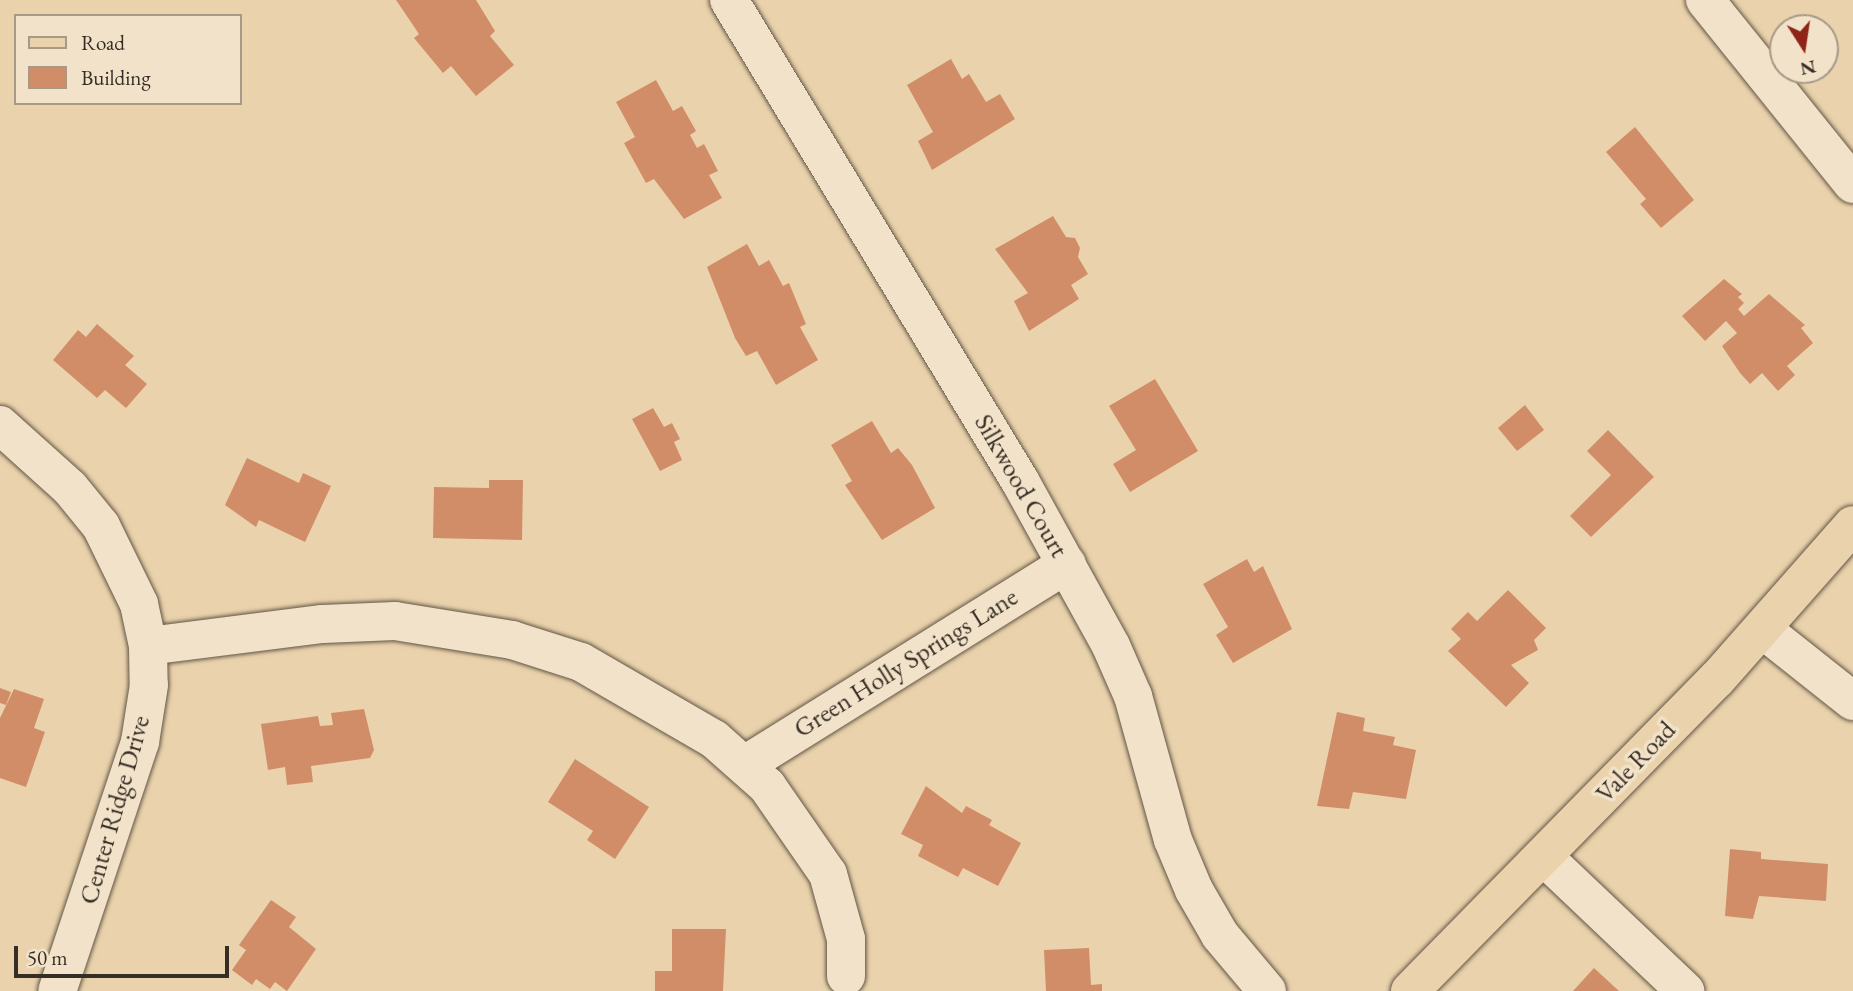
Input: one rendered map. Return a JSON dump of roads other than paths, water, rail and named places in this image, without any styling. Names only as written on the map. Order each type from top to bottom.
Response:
[{"type":"main road","name":"Vale Road","points":[[1410,991],[1544,857],[1762,629],[1853,525]]},
{"type":"street","name":"Silkwood Court","points":[[729,0],[1067,564],[1133,696],[1173,840],[1194,890],[1220,935],[1267,991]]},
{"type":"street","points":[[1705,0],[1853,184]]},
{"type":"street","name":"Center Ridge Drive","points":[[0,425],[70,488],[101,526],[139,604],[148,646],[149,685],[140,742],[57,991]]},
{"type":"street","name":"Green Holly Springs Lane","points":[[746,764],[1067,564]]},
{"type":"street","points":[[148,646],[323,624],[442,625],[581,663],[646,695],[746,764],[828,874],[846,939],[846,976]]},
{"type":"street","points":[[1762,629],[1853,701]]},
{"type":"street","points":[[1544,857],[1685,991]]}]
